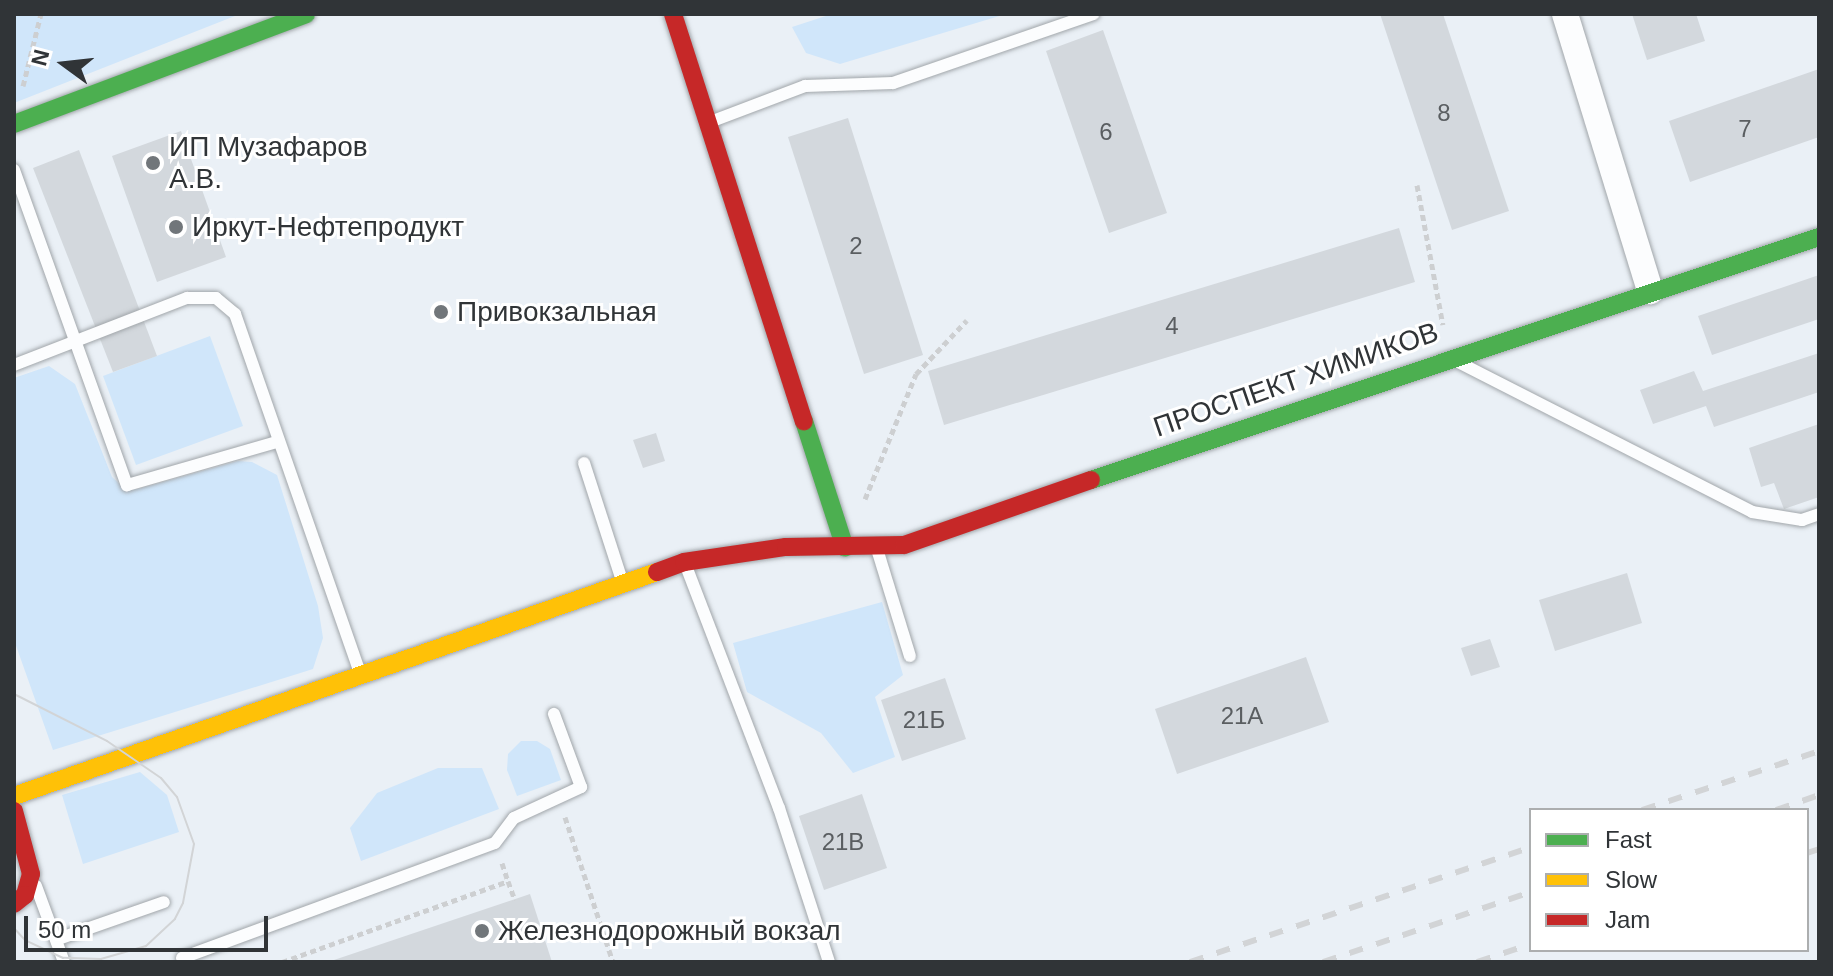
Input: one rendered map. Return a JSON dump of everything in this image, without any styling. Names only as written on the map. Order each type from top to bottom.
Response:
[{"type":"street","points":[[23,119],[306,14]]},
{"type":"street","points":[[673,14],[845,548]]},
{"type":"street","points":[[1565,14],[1650,291]]},
{"type":"street","name":"ПРОСПЕКТ ХИМИКОВ","points":[[14,796],[684,562],[786,547],[904,545],[1450,357],[1819,237]]},
{"type":"street","points":[[14,811],[31,874],[25,895],[14,904]]},
{"type":"lane","points":[[710,122],[805,86],[893,83],[1093,14]]},
{"type":"lane","points":[[14,170],[127,485],[277,442]]},
{"type":"lane","points":[[14,365],[187,298],[216,298],[235,314],[277,442],[360,673]]},
{"type":"lane","points":[[1450,357],[1752,512],[1802,520],[1819,514]]},
{"type":"lane","points":[[584,463],[623,584]]},
{"type":"lane","points":[[877,546],[910,656]]},
{"type":"lane","points":[[684,562],[779,808],[829,962]]},
{"type":"lane","points":[[182,958],[495,843],[514,818],[581,787],[554,714]]},
{"type":"lane","points":[[31,874],[58,939],[64,962]]},
{"type":"lane","points":[[58,939],[164,902]]},
{"type":"path","points":[[23,119],[23,85],[41,14]]},
{"type":"path","points":[[1417,185],[1450,357]]},
{"type":"path","points":[[863,504],[916,374],[967,320]]},
{"type":"path","points":[[558,798],[613,962]]},
{"type":"path","points":[[282,962],[508,881],[515,900]]},
{"type":"shaded area","points":[[14,14],[240,14],[14,103]]},
{"type":"shaded area","points":[[832,14],[1006,14],[840,64],[806,53],[792,27]]},
{"type":"shaded area","points":[[210,336],[243,426],[136,465],[103,376]]},
{"type":"shaded area","points":[[49,366],[75,384],[112,477],[124,488],[138,489],[238,461],[252,462],[277,475],[318,606],[323,638],[313,669],[53,750],[14,640],[14,378]]},
{"type":"shaded area","points":[[882,602],[903,675],[875,697],[895,757],[853,773],[821,733],[747,692],[733,643]]},
{"type":"shaded area","points":[[521,741],[537,741],[550,749],[561,780],[517,796],[507,770],[508,754]]},
{"type":"shaded area","points":[[438,768],[482,768],[499,809],[361,861],[350,828],[377,793]]},
{"type":"shaded area","points":[[140,772],[167,795],[179,832],[83,864],[62,795]]},
{"type":"building","points":[[1380,14],[1443,14],[1509,211],[1452,230]]},
{"type":"building","points":[[1632,14],[1696,14],[1705,41],[1647,60]]},
{"type":"building","points":[[1103,30],[1167,213],[1109,233],[1046,51]]},
{"type":"building","points":[[1819,69],[1819,137],[1690,182],[1669,121]]},
{"type":"building","points":[[848,118],[923,355],[864,374],[788,137]]},
{"type":"building","name":"Иркут-Нефтепродукт","points":[[181,131],[226,257],[157,282],[112,156]]},
{"type":"building","points":[[79,150],[157,356],[113,372],[33,168]]},
{"type":"building","points":[[1399,228],[1415,282],[944,425],[928,371]]},
{"type":"building","points":[[1819,275],[1819,319],[1712,355],[1698,316]]},
{"type":"building","points":[[1819,353],[1819,392],[1714,427],[1706,406],[1653,424],[1640,390],[1694,371],[1703,391]]},
{"type":"building","points":[[1819,424],[1819,497],[1784,509],[1774,483],[1761,487],[1749,448]]},
{"type":"building","points":[[656,433],[665,461],[643,468],[633,440]]},
{"type":"building","points":[[1627,573],[1642,623],[1555,651],[1539,600]]},
{"type":"building","points":[[1490,639],[1500,667],[1471,676],[1461,648]]},
{"type":"building","points":[[1306,657],[1329,722],[1177,774],[1155,709]]},
{"type":"building","points":[[945,678],[966,739],[902,761],[881,700]]},
{"type":"building","points":[[862,794],[887,868],[824,890],[799,816]]},
{"type":"building","name":"Железнодорожный вокзал","points":[[530,894],[552,962],[331,962],[331,961]]},
{"type":"tram line","points":[[14,694],[107,741],[161,778],[177,797],[194,844],[183,903],[175,919],[146,946],[101,959],[63,958],[25,940],[14,928]]},
{"type":"railway","points":[[1648,808],[1819,751]]},
{"type":"railway","points":[[1782,808],[1819,795]]},
{"type":"railway","points":[[1190,962],[1529,848]]},
{"type":"railway","points":[[1809,852],[1819,849]]},
{"type":"railway","points":[[1323,962],[1529,893]]},
{"type":"railway","points":[[1477,962],[1529,945]]},
{"type":"traffic: fast","points":[[14,124],[306,14]]},
{"type":"traffic: fast","points":[[1091,480],[1819,237]]},
{"type":"traffic: fast","points":[[804,421],[845,548]]},
{"type":"traffic: slow","points":[[14,796],[657,572]]},
{"type":"traffic: jam","points":[[673,14],[804,421]]},
{"type":"traffic: jam","points":[[657,572],[684,562],[786,547],[904,545],[1091,480]]},
{"type":"traffic: jam","points":[[14,811],[31,874],[25,895],[14,904]]},
{"type":"place","name":"ИП Музафаров А.В.","points":[[153,163]]},
{"type":"place","name":"Иркут-Нефтепродукт","points":[[176,227]]},
{"type":"place","name":"Привокзальная","points":[[441,312]]},
{"type":"place","name":"Железнодорожный вокзал","points":[[482,931]]}]
